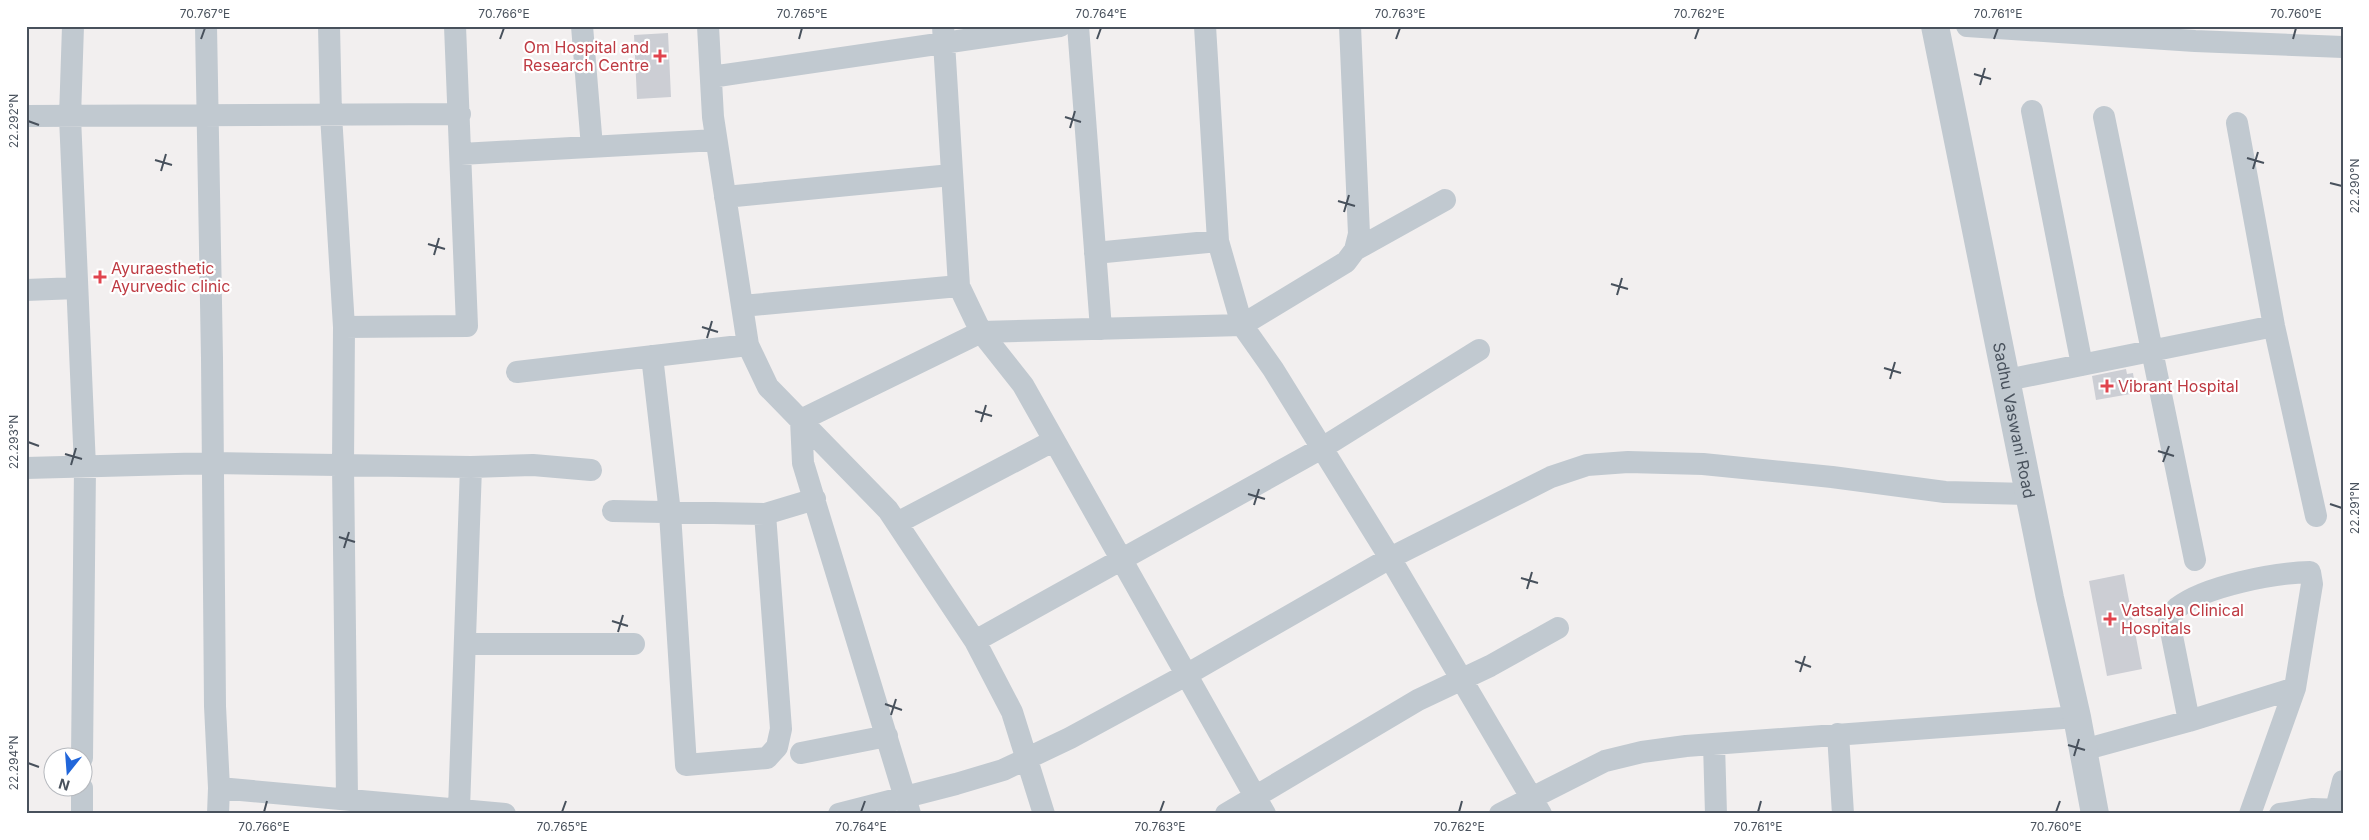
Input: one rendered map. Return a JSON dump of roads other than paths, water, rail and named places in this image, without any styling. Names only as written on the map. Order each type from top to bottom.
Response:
[{"type":"street","points":[[73,26],[70,117],[85,467],[82,748]]},
{"type":"street","points":[[206,26],[218,814]]},
{"type":"street","points":[[329,26],[331,115],[344,327],[343,465],[347,798]]},
{"type":"street","points":[[344,327],[467,326],[455,26]]},
{"type":"street","points":[[582,26],[592,147]]},
{"type":"street","points":[[708,26],[710,77],[716,140],[748,345],[768,386],[888,510],[976,641],[1012,712],[1044,814]]},
{"type":"street","points":[[710,77],[943,34],[1060,26]]},
{"type":"street","points":[[1078,26],[1102,329]]},
{"type":"street","points":[[1205,26],[1218,241],[1242,325],[1273,369],[1390,558],[1537,805]]},
{"type":"street","points":[[801,420],[981,332],[1242,325],[1346,262],[1355,250],[1359,234],[1350,26]]},
{"type":"street","name":"Sadhu Vaswani Road","points":[[1935,26],[2029,494],[2077,717],[2095,814]]},
{"type":"street","points":[[1967,26],[2196,34],[2343,47]]},
{"type":"street","points":[[943,34],[959,286],[981,332],[1023,385],[1260,806]]},
{"type":"street","points":[[2032,111],[2082,365]]},
{"type":"street","points":[[26,116],[460,114]]},
{"type":"street","points":[[2104,117],[2195,560]]},
{"type":"street","points":[[2237,124],[2274,326],[2316,516]]},
{"type":"street","points":[[461,154],[716,140]]},
{"type":"street","points":[[725,197],[951,175]]},
{"type":"street","points":[[1355,250],[1445,200]]},
{"type":"street","points":[[1096,253],[1218,241]]},
{"type":"street","points":[[742,306],[959,286]]},
{"type":"street","points":[[26,290],[77,288]]},
{"type":"street","points":[[2007,380],[2274,326]]},
{"type":"street","points":[[517,372],[748,345]]},
{"type":"street","points":[[976,641],[1322,448],[1479,350]]},
{"type":"street","points":[[652,356],[670,513],[686,765],[767,758],[777,747],[781,729],[765,514]]},
{"type":"street","points":[[801,420],[803,463],[907,805]]},
{"type":"street","points":[[896,523],[1053,440]]},
{"type":"street","points":[[839,814],[907,805],[1003,770],[1070,738],[1186,676],[1390,558],[1550,477],[1587,465],[1628,462],[1703,464],[1832,477],[1944,492],[1981,495],[2029,494]]},
{"type":"street","points":[[26,468],[213,463],[471,468],[533,465],[591,470]]},
{"type":"street","points":[[459,809],[471,468]]},
{"type":"street","points":[[613,512],[765,514],[815,499]]},
{"type":"street","points":[[2188,721],[2170,621],[2176,609],[2211,591],[2287,573],[2310,572],[2312,584],[2295,688],[2250,814]]},
{"type":"street","points":[[1226,814],[1260,806],[1418,700],[1490,666],[1558,628]]},
{"type":"street","points":[[465,644],[634,644]]},
{"type":"street","points":[[2083,750],[2188,721],[2295,688]]},
{"type":"street","points":[[1500,814],[1537,805],[1605,761],[1642,752],[1838,734],[2077,717]]},
{"type":"street","points":[[1838,734],[1843,814]]},
{"type":"street","points":[[800,753],[887,736]]},
{"type":"street","points":[[1714,744],[1716,814]]},
{"type":"street","points":[[2280,814],[2339,810],[2343,780]]},
{"type":"street","points":[[219,788],[347,798],[402,809],[459,809],[505,814]]},
{"type":"street","points":[[82,798],[82,814]]},
{"type":"place","name":"Om Hospital and Research Centre","points":[[660,56]]},
{"type":"place","name":"Ayuraesthetic Ayurvedic clinic","points":[[100,277]]},
{"type":"place","name":"Vibrant Hospital","points":[[2107,386]]},
{"type":"place","name":"Vatsalya Clinical Hospitals","points":[[2110,619]]}]
